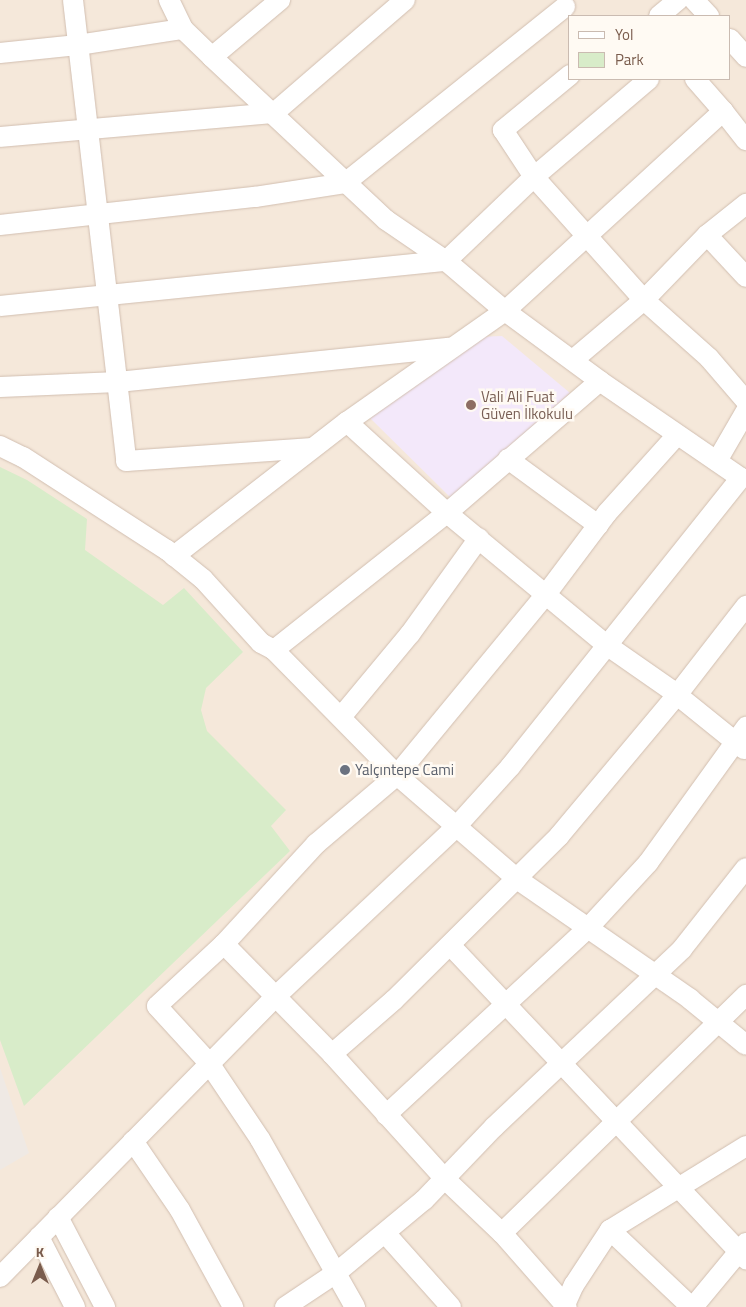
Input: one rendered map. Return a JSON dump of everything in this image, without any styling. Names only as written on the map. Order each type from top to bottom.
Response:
[{"type":"street","points":[[73,0],[96,216],[118,382],[126,461],[313,448]]},
{"type":"street","points":[[0,1276],[275,997],[456,827],[510,767],[743,479],[676,436],[600,381],[504,311],[446,262],[386,220],[345,183],[274,112],[183,29],[169,0]]},
{"type":"street","points":[[212,57],[258,7],[280,0]]},
{"type":"street","points":[[0,137],[86,127],[274,112],[405,0]]},
{"type":"street","points":[[660,15],[678,0]]},
{"type":"street","points":[[694,0],[708,15]]},
{"type":"street","points":[[0,225],[96,216],[345,183],[566,8]]},
{"type":"street","points":[[0,53],[78,45],[183,29]]},
{"type":"street","points":[[731,40],[746,57]]},
{"type":"street","points":[[568,76],[503,130],[534,177],[589,235],[644,300],[708,358],[746,401]]},
{"type":"street","points":[[0,306],[446,262],[534,177],[647,80]]},
{"type":"street","points":[[696,80],[746,140]]},
{"type":"street","points":[[174,556],[347,422],[449,348],[504,311],[723,111]]},
{"type":"street","points":[[573,360],[644,300],[708,235],[746,204]]},
{"type":"street","points":[[708,235],[746,276]]},
{"type":"street","points":[[0,387],[118,382],[449,348]]},
{"type":"street","points":[[274,650],[447,513],[600,381]]},
{"type":"street","points":[[717,461],[746,411]]},
{"type":"street","points":[[347,422],[447,513],[547,593],[608,646],[742,740],[648,863],[589,927],[386,1115]]},
{"type":"street","points":[[354,1307],[260,1138],[209,1062],[157,1006],[224,944],[316,844],[397,775],[547,593],[598,525],[676,436]]},
{"type":"street","points":[[0,446],[23,458],[174,556],[203,579],[260,643],[274,650],[397,775],[456,827],[517,879],[589,927],[720,1022],[746,1045]]},
{"type":"street","points":[[508,459],[598,525]]},
{"type":"street","points":[[342,717],[410,634],[479,538]]},
{"type":"street","points":[[332,1054],[394,1000],[559,836],[677,695],[746,606]]},
{"type":"street","points":[[285,1307],[336,1273],[385,1233],[445,1179],[560,1062],[682,949],[746,868]]},
{"type":"street","points":[[224,944],[332,1054],[445,1179],[502,1233],[565,1306],[574,1285],[610,1230],[746,1146]]},
{"type":"street","points":[[450,945],[678,1189],[744,1251],[692,1307],[610,1230]]},
{"type":"street","points":[[502,1233],[746,995]]},
{"type":"street","points":[[133,1141],[180,1210],[233,1307]]},
{"type":"street","points":[[58,1217],[105,1307]]},
{"type":"street","points":[[385,1233],[451,1307]]},
{"type":"street","points":[[39,1237],[75,1307]]},
{"type":"shaded area","points":[[0,0],[746,0],[746,1307],[0,1307]]},
{"type":"shaded area","name":"Vali Ali Fuat Güven İlkokulu","points":[[502,336],[570,393],[451,498],[370,418],[477,337]]},
{"type":"shaded area","points":[[0,1068],[29,1153],[0,1170]]},
{"type":"green space","points":[[0,467],[27,480],[87,519],[85,550],[163,605],[184,588],[243,652],[206,688],[201,710],[207,731],[286,810],[271,826],[290,851],[24,1106],[0,1040]]},
{"type":"place","name":"Vali Ali Fuat Güven İlkokulu","points":[[471,405]]},
{"type":"place","name":"Yalçıntepe Cami","points":[[345,770]]}]
